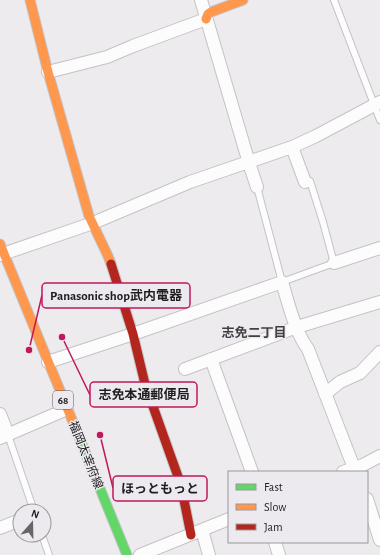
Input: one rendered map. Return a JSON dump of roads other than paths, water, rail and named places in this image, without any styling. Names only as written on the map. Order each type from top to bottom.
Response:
[{"type":"street","points":[[30,0],[48,72],[89,216],[108,256],[133,334],[145,384],[196,532],[209,555]]},
{"type":"street","points":[[201,0],[257,187]]},
{"type":"street","points":[[48,72],[107,57],[206,19],[208,14],[211,12],[243,0]]},
{"type":"street","points":[[1,251],[93,223],[190,182],[292,147],[377,104]]},
{"type":"street","points":[[292,147],[305,182]]},
{"type":"street","points":[[334,263],[380,248]]},
{"type":"street","name":"福岡太宰府線","points":[[1,251],[127,555]]},
{"type":"street","points":[[48,362],[282,282],[297,328],[303,342],[308,348],[325,394],[351,471],[380,456]]},
{"type":"street","points":[[185,369],[297,328],[380,302]]},
{"type":"street","points":[[325,394],[340,382],[360,373],[380,352]]},
{"type":"street","points":[[211,359],[252,471]]},
{"type":"street","points":[[0,414],[4,436],[67,409]]},
{"type":"street","points":[[368,502],[380,540]]},
{"type":"street","points":[[140,555],[228,519]]},
{"type":"street","points":[[0,528],[12,523]]},
{"type":"street","points":[[275,543],[279,555]]},
{"type":"lane","points":[[334,0],[377,104],[380,120]]},
{"type":"lane","points":[[257,187],[282,282],[334,263],[310,181],[305,182]]},
{"type":"lane","points":[[4,436],[31,503]]},
{"type":"lane","points":[[45,543],[49,555]]},
{"type":"place","name":"志免本通郵便局","points":[[62,337]]},
{"type":"place","name":"Panasonic shop武内電器","points":[[29,350]]},
{"type":"place","name":"ほっともっと","points":[[100,435]]},
{"type":"district","name":"志免二丁目","points":[[254,333]]}]
